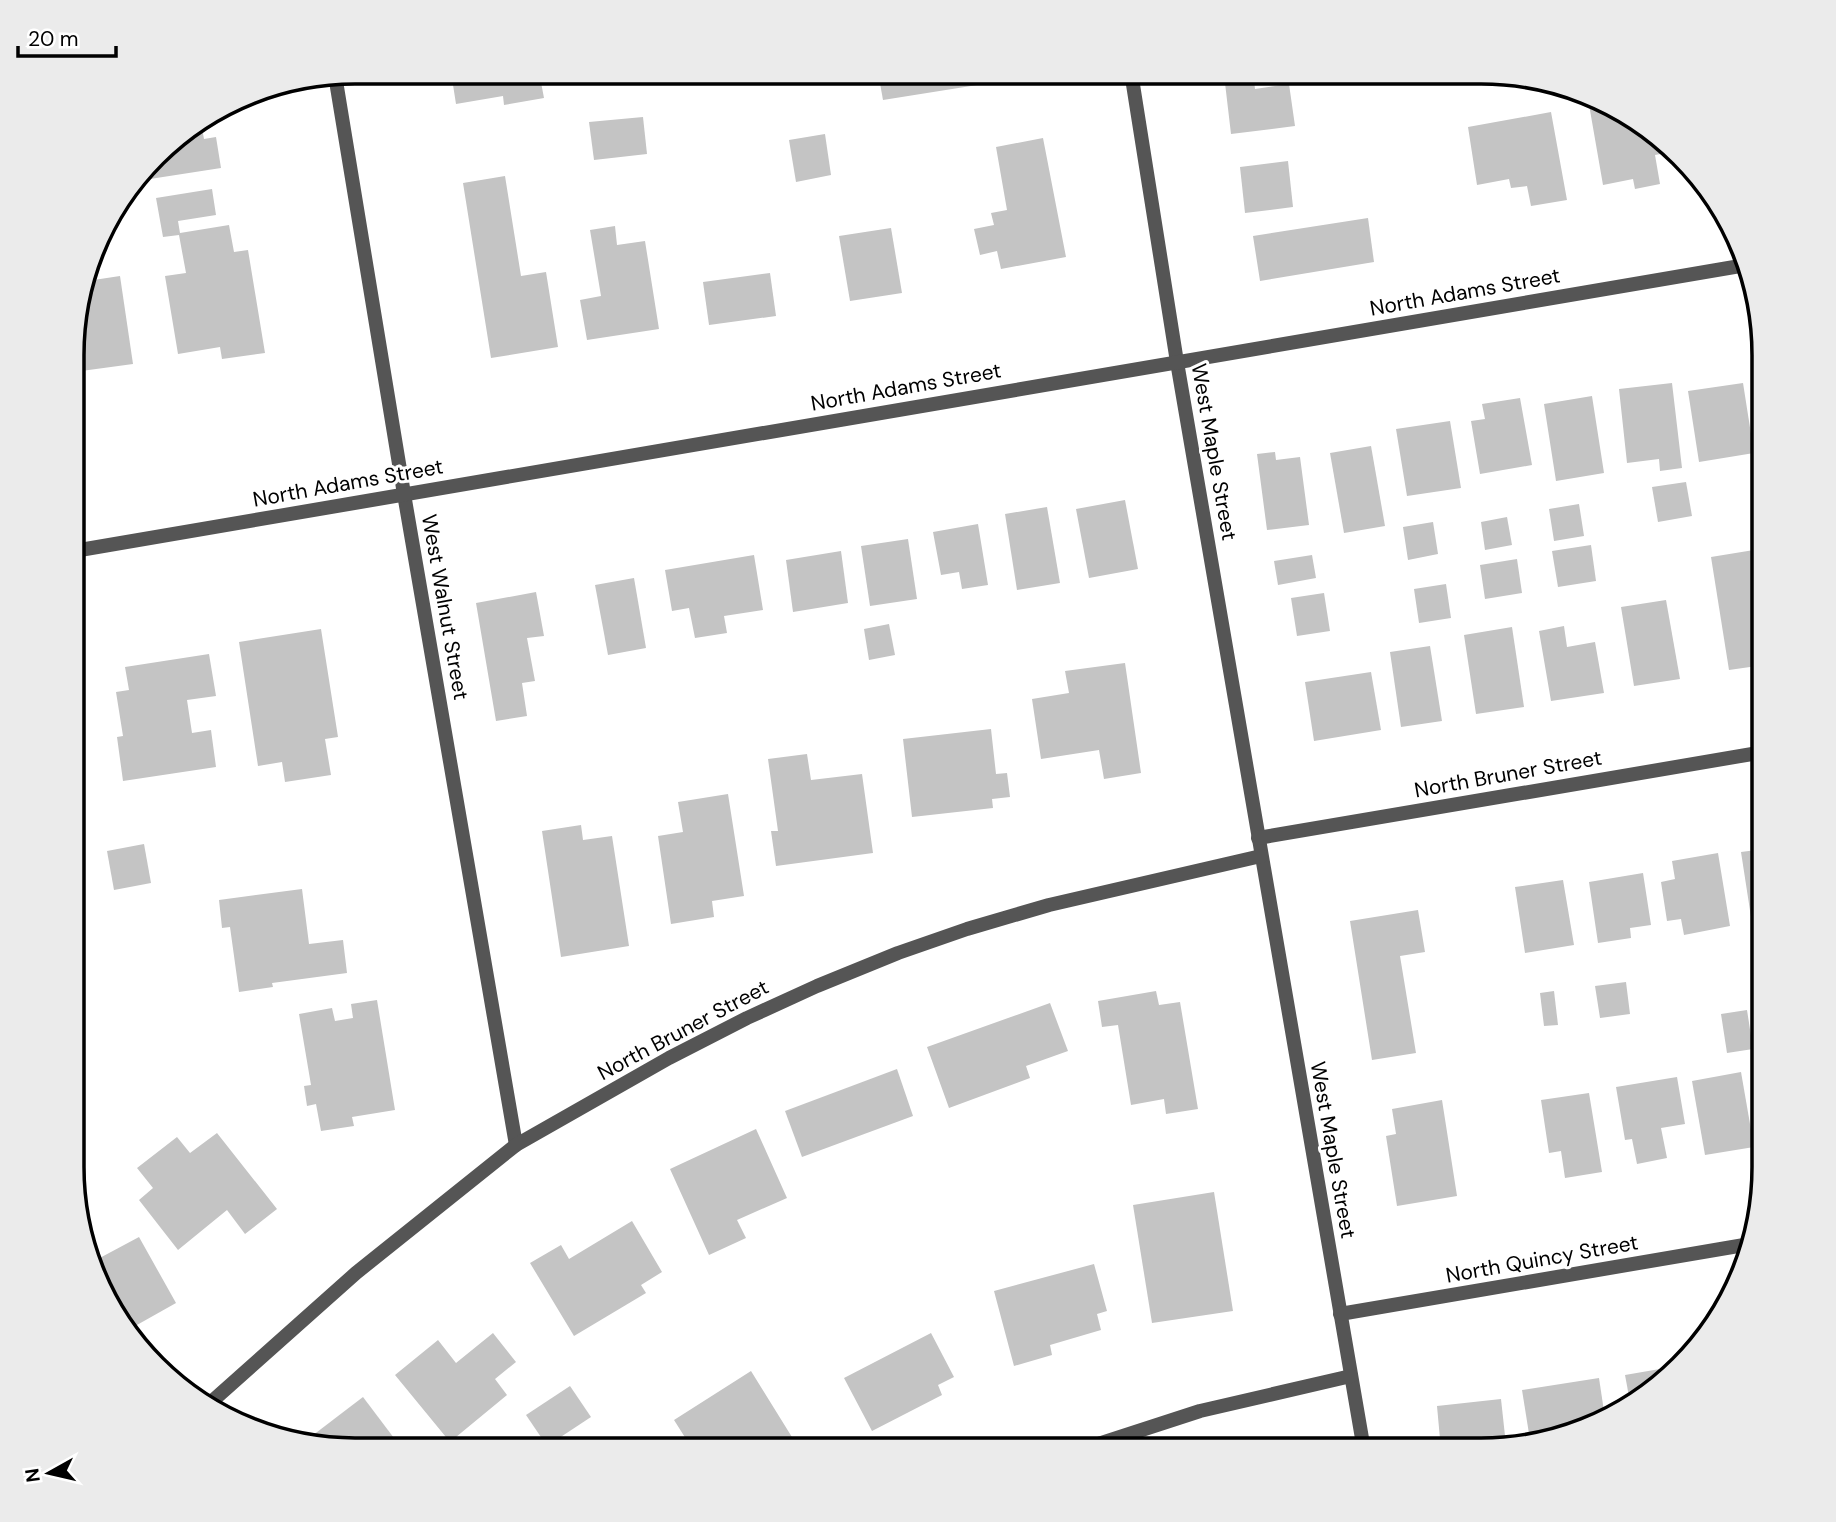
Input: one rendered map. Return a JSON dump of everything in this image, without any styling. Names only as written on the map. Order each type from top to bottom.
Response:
[{"type":"street","name":"West Maple Street","points":[[1133,84],[1177,362],[1362,1438]]},
{"type":"street","name":"West Walnut Street","points":[[337,85],[516,1145]]},
{"type":"street","name":"North Adams Street","points":[[84,549],[1737,266]]},
{"type":"street","name":"North Bruner Street","points":[[1258,838],[1752,754]]},
{"type":"street","name":"North Bruner Street","points":[[215,1399],[356,1273],[516,1145],[736,1023],[898,953],[968,929],[1049,905],[1261,856]]},
{"type":"street","name":"North Quincy Street","points":[[1340,1314],[1740,1246]]},
{"type":"street","points":[[1117,1438],[1200,1411],[1351,1376]]},
{"type":"building","points":[[453,84],[541,84],[544,98],[504,105],[503,96],[456,104]]},
{"type":"building","points":[[880,84],[983,84],[883,100]]},
{"type":"building","points":[[1225,84],[1254,84],[1255,89],[1289,84],[1295,126],[1231,134]]},
{"type":"building","points":[[1589,107],[1617,120],[1663,154],[1655,155],[1660,184],[1635,189],[1633,179],[1603,185]]},
{"type":"building","points":[[1551,112],[1567,200],[1531,206],[1527,186],[1511,188],[1509,179],[1477,185],[1468,127]]},
{"type":"building","points":[[643,117],[647,154],[594,160],[589,122]]},
{"type":"building","points":[[203,131],[204,139],[216,137],[221,168],[150,179],[176,151]]},
{"type":"building","points":[[825,134],[831,175],[796,182],[789,140]]},
{"type":"building","points":[[1043,138],[1066,257],[1001,269],[997,251],[980,255],[974,229],[994,225],[991,213],[1007,210],[996,147]]},
{"type":"building","points":[[1288,161],[1293,207],[1245,213],[1240,167]]},
{"type":"building","points":[[505,176],[521,276],[546,272],[558,347],[491,358],[463,183]]},
{"type":"building","points":[[212,189],[216,215],[178,221],[180,233],[229,225],[234,252],[248,250],[265,353],[222,359],[220,347],[178,354],[165,276],[186,273],[179,235],[163,237],[156,198]]},
{"type":"building","points":[[1368,218],[1374,262],[1260,281],[1253,236]]},
{"type":"building","points":[[615,226],[617,245],[645,241],[659,329],[587,340],[580,300],[601,296],[590,230]]},
{"type":"building","points":[[891,228],[902,293],[850,301],[839,236]]},
{"type":"building","points":[[770,273],[776,316],[709,325],[703,282]]},
{"type":"building","points":[[120,276],[133,364],[84,371],[86,319],[95,280]]},
{"type":"building","points":[[1672,383],[1682,468],[1660,471],[1659,459],[1627,463],[1619,389]]},
{"type":"building","points":[[1743,383],[1752,453],[1699,462],[1688,391]]},
{"type":"building","points":[[1592,396],[1604,473],[1556,481],[1544,404]]},
{"type":"building","points":[[1520,398],[1532,465],[1480,474],[1471,421],[1485,419],[1482,404]]},
{"type":"building","points":[[1450,421],[1461,488],[1407,496],[1396,429]]},
{"type":"building","points":[[1371,446],[1385,526],[1344,533],[1330,453]]},
{"type":"building","points":[[1275,452],[1276,460],[1300,457],[1309,525],[1267,530],[1257,454]]},
{"type":"building","points":[[1686,482],[1692,516],[1658,522],[1652,487]]},
{"type":"building","points":[[1125,500],[1138,569],[1089,578],[1076,509]]},
{"type":"building","points":[[1579,504],[1584,536],[1554,541],[1549,509]]},
{"type":"building","points":[[1047,507],[1060,583],[1017,590],[1005,514]]},
{"type":"building","points":[[1507,517],[1512,545],[1485,550],[1481,522]]},
{"type":"building","points":[[1433,522],[1438,554],[1408,560],[1403,527]]},
{"type":"building","points":[[978,524],[988,585],[962,589],[959,572],[941,575],[933,532]]},
{"type":"building","points":[[908,539],[917,599],[870,606],[861,546]]},
{"type":"building","points":[[1591,545],[1596,581],[1558,587],[1552,551]]},
{"type":"building","points":[[1752,550],[1752,667],[1729,670],[1711,557]]},
{"type":"building","points":[[841,551],[848,603],[793,612],[786,560]]},
{"type":"building","points":[[754,555],[763,610],[724,616],[727,633],[695,638],[689,608],[672,611],[665,570]]},
{"type":"building","points":[[1312,555],[1316,578],[1278,585],[1274,561]]},
{"type":"building","points":[[1517,559],[1522,593],[1485,599],[1480,565]]},
{"type":"building","points":[[634,578],[646,648],[608,655],[595,585]]},
{"type":"building","points":[[1446,584],[1451,618],[1419,623],[1414,589]]},
{"type":"building","points":[[536,592],[544,636],[527,638],[535,681],[522,683],[527,716],[496,721],[476,603]]},
{"type":"building","points":[[1324,593],[1330,631],[1297,636],[1291,598]]},
{"type":"building","points":[[1666,600],[1680,679],[1634,686],[1621,607]]},
{"type":"building","points":[[889,624],[895,655],[869,660],[864,629]]},
{"type":"building","points":[[1564,626],[1567,647],[1595,642],[1604,693],[1551,701],[1539,631]]},
{"type":"building","points":[[1512,627],[1524,707],[1476,714],[1464,635]]},
{"type":"building","points":[[321,629],[338,737],[325,739],[331,775],[285,782],[282,762],[258,766],[239,642]]},
{"type":"building","points":[[1430,646],[1442,721],[1401,727],[1390,652]]},
{"type":"building","points":[[209,654],[216,696],[187,700],[192,733],[211,730],[216,767],[123,781],[117,737],[123,736],[116,692],[129,690],[125,667]]},
{"type":"building","points":[[1125,663],[1141,773],[1104,779],[1099,750],[1041,759],[1032,699],[1069,693],[1065,671]]},
{"type":"building","points":[[1371,672],[1381,730],[1314,741],[1305,682]]},
{"type":"building","points":[[991,729],[996,774],[1007,773],[1010,797],[992,799],[993,808],[912,817],[903,739]]},
{"type":"building","points":[[807,754],[811,780],[862,774],[873,853],[776,866],[771,831],[778,831],[768,759]]},
{"type":"building","points":[[728,794],[744,896],[712,901],[714,917],[671,924],[658,836],[683,832],[678,802]]},
{"type":"building","points":[[581,825],[583,840],[612,836],[629,946],[561,957],[542,831]]},
{"type":"building","points":[[144,844],[151,883],[114,890],[107,851]]},
{"type":"building","points":[[1752,851],[1752,924],[1741,852]]},
{"type":"building","points":[[1718,853],[1730,926],[1684,935],[1681,919],[1667,921],[1661,882],[1675,879],[1672,861]]},
{"type":"building","points":[[1643,873],[1651,925],[1630,928],[1631,938],[1598,943],[1589,882]]},
{"type":"building","points":[[1563,880],[1574,945],[1525,953],[1515,887]]},
{"type":"building","points":[[302,889],[309,944],[343,940],[347,973],[272,983],[273,987],[239,992],[230,927],[222,928],[219,900]]},
{"type":"building","points":[[1418,910],[1425,952],[1400,956],[1416,1053],[1372,1060],[1350,921]]},
{"type":"building","points":[[1626,982],[1630,1014],[1600,1018],[1595,986]]},
{"type":"building","points":[[1156,991],[1159,1005],[1180,1002],[1198,1109],[1166,1114],[1164,1099],[1131,1105],[1118,1025],[1102,1027],[1098,1001]]},
{"type":"building","points":[[1554,991],[1558,1025],[1544,1026],[1540,993]]},
{"type":"building","points":[[377,1000],[395,1110],[352,1117],[354,1126],[321,1131],[316,1104],[307,1106],[304,1086],[311,1085],[299,1014],[332,1008],[335,1021],[353,1018],[351,1004]]},
{"type":"building","points":[[1050,1003],[1068,1051],[1026,1066],[1030,1078],[949,1108],[927,1047]]},
{"type":"building","points":[[1747,1010],[1752,1049],[1727,1053],[1721,1014]]},
{"type":"building","points":[[897,1069],[913,1116],[802,1157],[785,1111]]},
{"type":"building","points":[[1741,1072],[1752,1147],[1705,1155],[1692,1081]]},
{"type":"building","points":[[1677,1077],[1685,1124],[1661,1128],[1667,1158],[1637,1164],[1632,1139],[1625,1140],[1616,1087]]},
{"type":"building","points":[[1589,1093],[1602,1172],[1565,1178],[1561,1151],[1549,1153],[1541,1100]]},
{"type":"building","points":[[1442,1100],[1457,1196],[1397,1206],[1386,1136],[1396,1134],[1392,1109]]},
{"type":"building","points":[[756,1129],[787,1198],[737,1220],[746,1238],[709,1255],[670,1169]]},
{"type":"building","points":[[217,1133],[277,1209],[245,1234],[227,1210],[178,1250],[139,1200],[153,1188],[137,1168],[177,1137],[190,1153]]},
{"type":"building","points":[[1214,1192],[1233,1311],[1152,1323],[1133,1205]]},
{"type":"building","points":[[632,1221],[662,1272],[641,1285],[646,1293],[574,1336],[530,1263],[561,1245],[569,1259]]},
{"type":"building","points":[[139,1237],[176,1303],[136,1326],[120,1303],[100,1258]]},
{"type":"building","points":[[1094,1264],[1107,1311],[1097,1314],[1101,1330],[1050,1345],[1052,1355],[1014,1366],[994,1291]]},
{"type":"building","points":[[493,1333],[516,1362],[495,1379],[507,1395],[455,1438],[447,1438],[395,1375],[438,1340],[456,1363]]},
{"type":"building","points":[[931,1333],[954,1377],[938,1385],[942,1395],[872,1431],[844,1378]]},
{"type":"building","points":[[1663,1368],[1629,1394],[1625,1375]]},
{"type":"building","points":[[751,1371],[793,1438],[685,1438],[674,1420]]},
{"type":"building","points":[[1599,1378],[1604,1409],[1568,1424],[1529,1434],[1522,1390]]},
{"type":"building","points":[[570,1386],[591,1417],[559,1438],[542,1438],[526,1415]]},
{"type":"building","points":[[363,1397],[394,1438],[355,1438],[313,1435]]},
{"type":"building","points":[[1501,1399],[1505,1437],[1440,1438],[1437,1406]]}]
